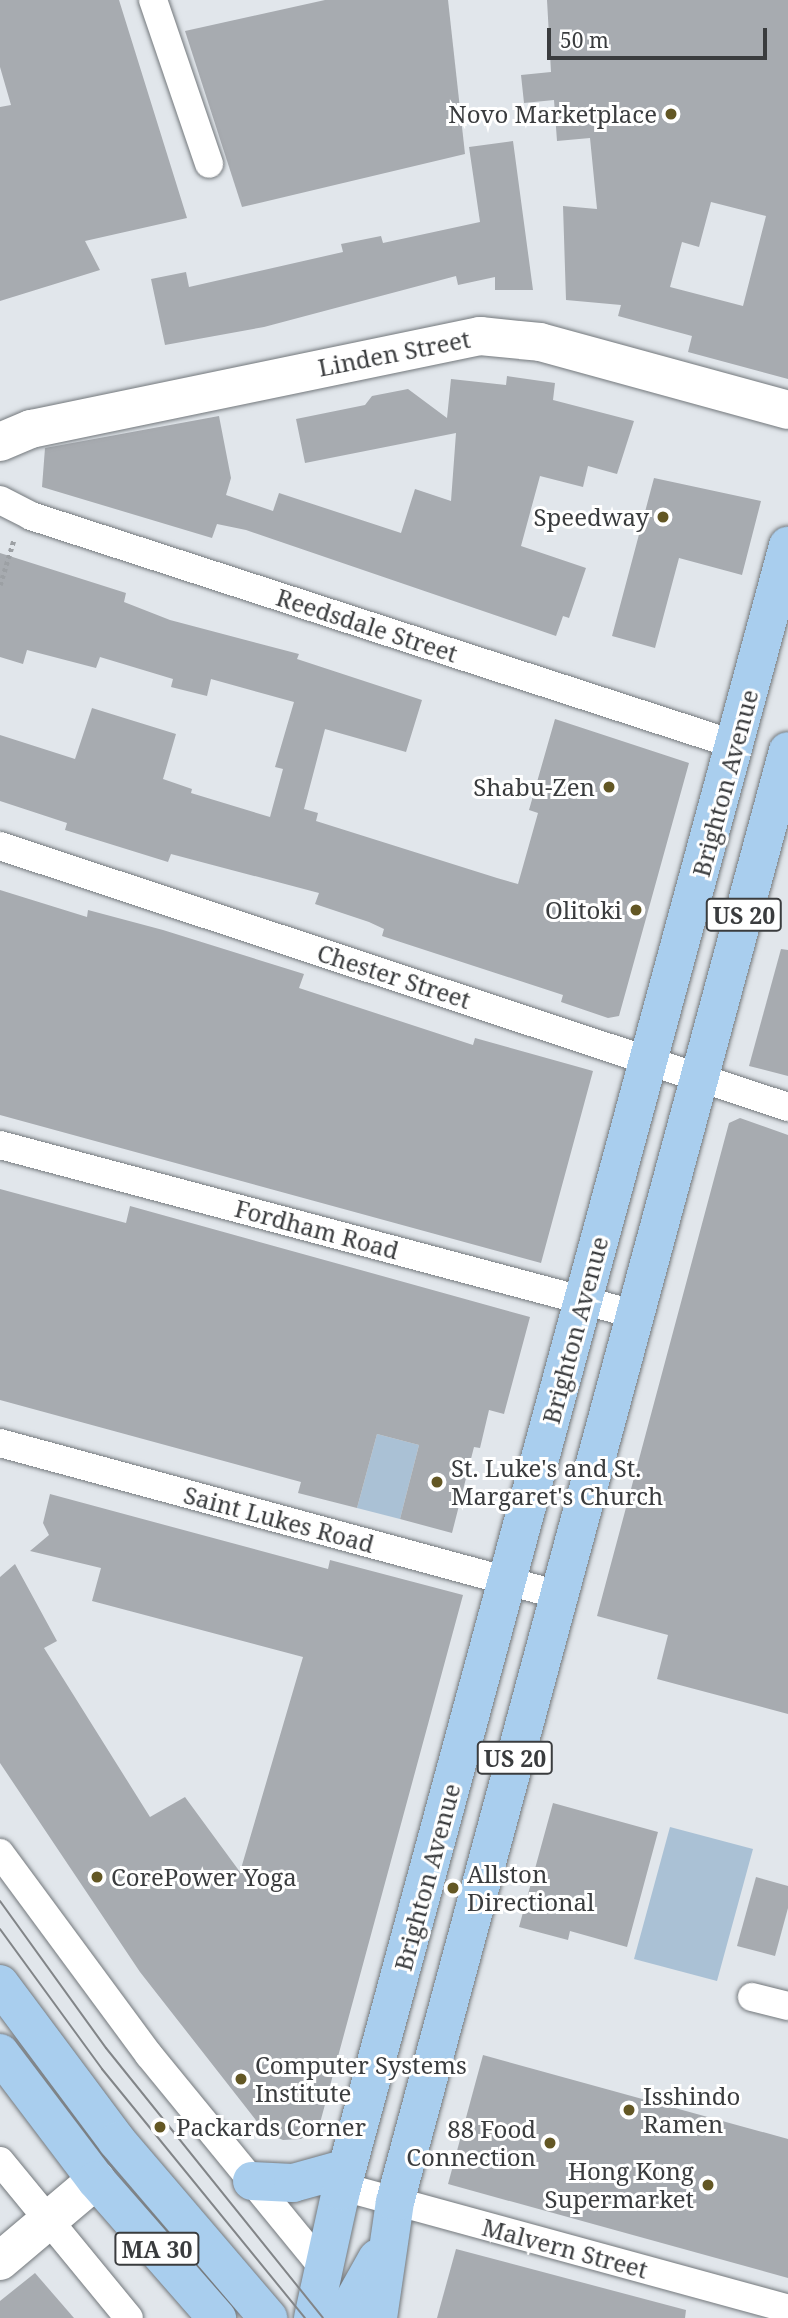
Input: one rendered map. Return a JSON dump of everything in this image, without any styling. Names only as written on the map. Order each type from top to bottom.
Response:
[{"type":"main road","name":"Brighton Avenue","points":[[313,2318],[345,2177],[583,1301],[651,1061],[788,546]]},
{"type":"main road","name":"US 20","points":[[378,2318],[386,2242],[396,2202],[788,751]]},
{"type":"main road","name":"MA 30","points":[[0,1984],[117,2141],[268,2318]]},
{"type":"main road","name":"MA 30","points":[[0,2053],[96,2180],[218,2318]]},
{"type":"main road","points":[[252,2181],[293,2183],[345,2177]]},
{"type":"main road","points":[[344,2318],[386,2242]]},
{"type":"street","points":[[153,0],[209,164]]},
{"type":"street","name":"Linden Street","points":[[0,442],[31,429],[480,336],[540,342],[788,410]]},
{"type":"street","name":"Reedsdale Street","points":[[0,500],[31,516],[736,745]]},
{"type":"street","name":"Chester Street","points":[[0,846],[788,1107]]},
{"type":"street","name":"Fordham Road","points":[[0,1144],[634,1314]]},
{"type":"street","name":"Saint Lukes Road","points":[[0,1443],[559,1595]]},
{"type":"street","points":[[0,1853],[90,1978],[324,2269]]},
{"type":"street","points":[[752,1997],[788,2006]]},
{"type":"street","points":[[0,2161],[129,2318]]},
{"type":"street","name":"Malvern Street","points":[[345,2177],[396,2202],[788,2309]]},
{"type":"street","points":[[0,2261],[96,2180]]},
{"type":"path","points":[[0,585],[15,535]]},
{"type":"shaded area","points":[[377,1434],[419,1445],[400,1519],[357,1508]]},
{"type":"shaded area","points":[[670,1827],[753,1849],[717,1981],[634,1959]]},
{"type":"building","points":[[0,0],[119,0],[187,218],[85,241],[100,270],[0,301],[0,107],[11,105],[0,67]]},
{"type":"building","points":[[325,0],[448,0],[465,154],[242,207],[185,31]]},
{"type":"building","points":[[547,0],[788,0],[788,379],[688,352],[692,336],[618,316],[621,305],[566,300],[563,206],[597,209],[590,138],[557,141],[554,100],[524,103],[521,75],[551,72]],"holes":[[[711,202],[766,216],[743,306],[670,287],[682,242],[699,247]]]},
{"type":"building","points":[[513,141],[533,290],[495,290],[495,277],[458,285],[456,276],[264,327],[165,345],[151,279],[186,272],[189,287],[343,252],[341,244],[381,236],[383,243],[480,222],[469,147]]},
{"type":"building","points":[[507,376],[555,383],[553,400],[634,421],[617,474],[588,466],[583,487],[540,476],[521,546],[586,568],[569,618],[563,616],[556,636],[246,530],[217,524],[212,538],[42,487],[45,448],[219,416],[231,478],[226,495],[273,511],[279,493],[401,533],[415,489],[451,501],[456,433],[305,463],[296,419],[365,405],[372,396],[408,389],[447,418],[451,379],[506,385]]},
{"type":"building","points":[[654,478],[761,501],[742,575],[679,558],[655,648],[612,636]]},
{"type":"building","points":[[0,553],[126,593],[124,602],[170,620],[299,654],[297,659],[422,700],[406,752],[325,729],[304,809],[318,813],[316,821],[497,878],[518,884],[538,813],[529,810],[555,719],[689,763],[619,1016],[608,1018],[561,1002],[563,995],[382,936],[384,929],[315,904],[319,893],[171,854],[168,862],[65,830],[67,823],[0,801],[0,735],[75,759],[92,708],[176,734],[163,779],[192,789],[191,793],[270,817],[283,769],[275,767],[294,702],[211,679],[207,696],[171,687],[173,679],[100,657],[96,668],[27,650],[23,664],[0,657]]},
{"type":"building","points":[[0,890],[87,917],[88,910],[163,930],[304,974],[299,988],[473,1045],[475,1038],[593,1071],[541,1263],[0,1115]]},
{"type":"building","points":[[781,949],[788,950],[788,1076],[749,1066]]},
{"type":"building","points":[[740,1118],[788,1135],[788,1714],[657,1679],[668,1635],[597,1616],[729,1123]]},
{"type":"building","points":[[0,1189],[126,1223],[130,1206],[530,1317],[504,1414],[489,1410],[480,1448],[474,1447],[452,1533],[400,1519],[419,1445],[377,1434],[357,1508],[298,1493],[301,1482],[0,1400]]},
{"type":"building","points":[[50,1494],[328,1569],[330,1560],[463,1595],[320,2123],[301,2139],[283,2140],[266,2133],[140,1972],[0,1763],[0,1577],[15,1564],[57,1641],[44,1648],[150,1817],[185,1797],[240,1872],[303,1657],[92,1601],[101,1568],[30,1551],[49,1535],[43,1523]]},
{"type":"building","points":[[553,1803],[658,1832],[627,1947],[570,1931],[568,1940],[519,1927]]},
{"type":"building","points":[[756,1877],[788,1886],[788,1908],[775,1956],[737,1946]]},
{"type":"building","points":[[483,2055],[788,2139],[788,2278],[448,2184]]},
{"type":"building","points":[[456,2249],[686,2310],[685,2318],[437,2318]]},
{"type":"building","points":[[35,2273],[74,2318],[0,2318],[0,2301]]},
{"type":"tram line","points":[[0,1901],[106,2048],[323,2318]]},
{"type":"tram line","points":[[0,1929],[102,2069],[305,2318]]},
{"type":"place","name":"Novo Marketplace","points":[[671,114]]},
{"type":"place","name":"Speedway","points":[[663,517]]},
{"type":"place","name":"Shabu-Zen","points":[[609,787]]},
{"type":"place","name":"Olitoki","points":[[636,910]]},
{"type":"place","name":"St. Luke's and St. Margaret's Church","points":[[437,1482]]},
{"type":"place","name":"CorePower Yoga","points":[[97,1877]]},
{"type":"place","name":"Allston Directional","points":[[453,1888]]},
{"type":"place","name":"Computer Systems Institute","points":[[241,2079]]},
{"type":"place","name":"Isshindo Ramen","points":[[629,2110]]},
{"type":"place","name":"Packards Corner","points":[[160,2127]]},
{"type":"place","name":"88 Food Connection","points":[[550,2143]]},
{"type":"place","name":"Hong Kong Supermarket","points":[[708,2185]]}]
